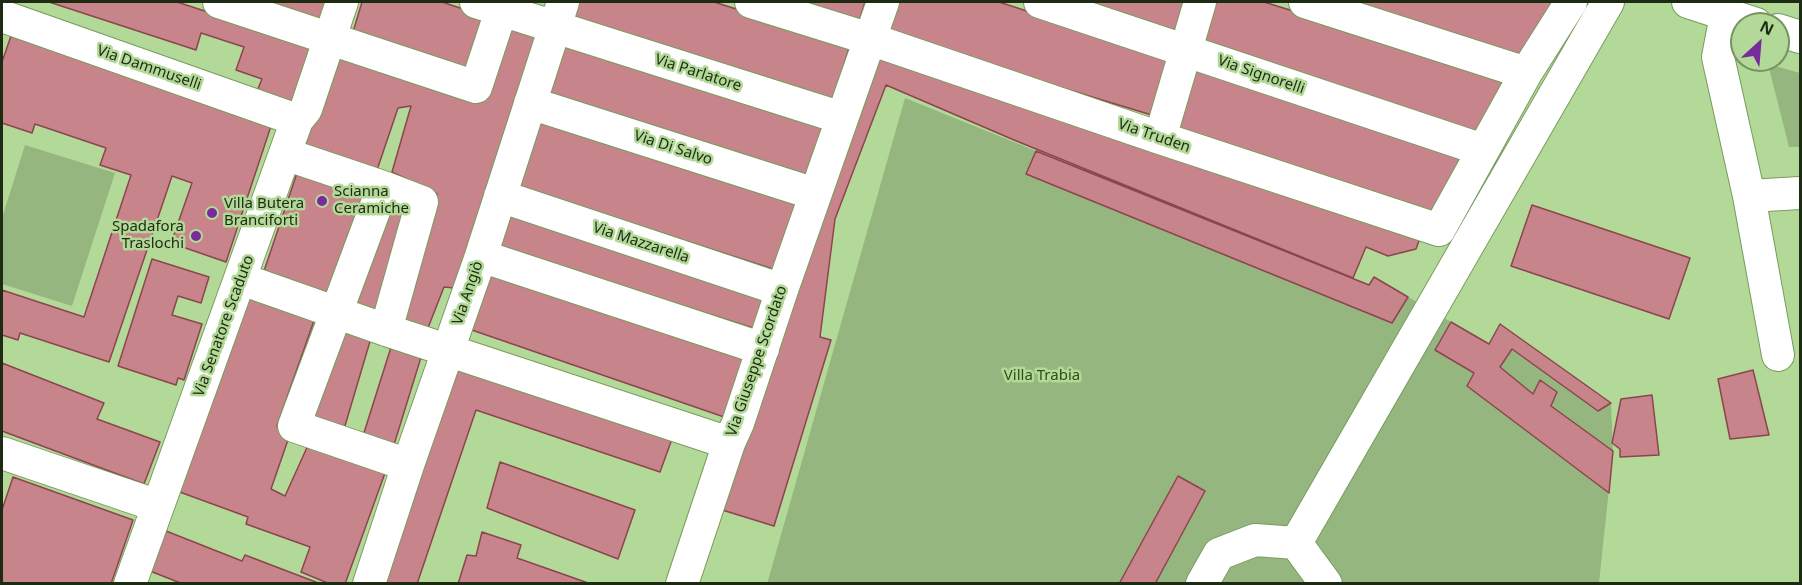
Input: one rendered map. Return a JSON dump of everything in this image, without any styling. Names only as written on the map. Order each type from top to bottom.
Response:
[{"type":"street","points":[[219,2],[330,36],[476,87],[494,4]]},
{"type":"street","name":"Via Senatore Scaduto","points":[[130,584],[297,120],[306,109],[342,2]]},
{"type":"street","name":"Via Truden","points":[[751,2],[870,39],[1439,230],[1483,150]]},
{"type":"street","name":"Via Giuseppe Scordato","points":[[241,279],[386,330],[729,443],[738,423],[883,2]]},
{"type":"street","name":"Via Signorelli","points":[[1040,2],[1483,150]]},
{"type":"street","points":[[1160,138],[1200,2]]},
{"type":"street","points":[[1305,2],[1526,73]]},
{"type":"street","points":[[1483,150],[1526,73],[1571,2]]},
{"type":"street","points":[[1296,543],[1608,2]]},
{"type":"street","points":[[1688,2],[1730,16]]},
{"type":"street","name":"Via Parlatore","points":[[494,4],[559,14],[842,118]]},
{"type":"street","name":"Via Angiò","points":[[369,584],[481,256],[559,14]]},
{"type":"street","points":[[1726,15],[1718,57],[1749,196],[1778,355]]},
{"type":"street","name":"Via Dammuselli","points":[[2,16],[297,120]]},
{"type":"street","name":"Via Di Salvo","points":[[530,103],[816,194]]},
{"type":"street","points":[[285,154],[422,202],[386,330]]},
{"type":"street","points":[[383,187],[294,426],[408,465]]},
{"type":"street","points":[[1749,196],[1800,193]]},
{"type":"street","name":"Via Mazzarella","points":[[500,196],[782,290]]},
{"type":"street","points":[[481,256],[763,349]]},
{"type":"street","points":[[682,584],[729,443]]},
{"type":"street","points":[[2,454],[158,506]]},
{"type":"street","points":[[1202,584],[1219,555],[1255,540],[1296,543],[1326,584]]},
{"type":"green space","points":[[1790,70],[1800,73],[1800,147],[1789,147],[1770,72],[1790,72]]},
{"type":"green space","name":"Villa Trabia","points":[[905,98],[1368,285],[1374,277],[1489,344],[1500,324],[1611,403],[1613,451],[1599,583],[767,584]]},
{"type":"green space","points":[[25,145],[115,173],[72,306],[2,284],[2,218]]},
{"type":"building","points":[[49,2],[177,2],[319,48],[300,105],[257,91],[262,79],[236,70],[244,47],[201,33],[196,50]]},
{"type":"building","points":[[261,2],[334,2],[326,23]]},
{"type":"building","points":[[362,2],[442,2],[490,18],[472,72],[353,32]]},
{"type":"building","points":[[574,2],[714,2],[850,45],[832,104],[569,20]]},
{"type":"building","points":[[794,2],[865,2],[859,22]]},
{"type":"building","points":[[898,2],[999,2],[1172,58],[1155,116],[887,35]]},
{"type":"building","points":[[1076,2],[1188,2],[1179,33]]},
{"type":"building","points":[[1208,2],[1264,2],[1506,77],[1477,135],[1193,49]]},
{"type":"building","points":[[1340,2],[1553,2],[1520,61]]},
{"type":"building","points":[[508,18],[539,29],[454,288],[444,287],[426,333],[398,319],[437,194],[392,172],[411,106],[398,108],[376,173],[305,146],[336,48],[481,93]]},
{"type":"building","name":"Villa Butera Branciforti","points":[[11,36],[272,123],[226,262],[171,243],[192,183],[172,176],[109,362],[20,333],[18,340],[2,335],[2,290],[84,317],[131,175],[100,165],[106,148],[35,124],[32,133],[2,123],[2,62]]},
{"type":"building","points":[[562,40],[825,124],[808,183],[544,99]]},
{"type":"building","points":[[873,53],[1421,235],[1416,249],[1388,256],[1366,247],[1353,278],[1014,140],[886,85],[835,219],[820,337],[831,340],[774,526],[719,509]]},
{"type":"building","points":[[1191,63],[1468,154],[1434,212],[1170,127]]},
{"type":"building","points":[[536,117],[797,205],[776,270],[515,186]]},
{"type":"building","points":[[1036,151],[1369,285],[1374,277],[1408,297],[1392,323],[1026,174]]},
{"type":"building","points":[[298,170],[366,194],[330,297],[263,274]]},
{"type":"building","points":[[388,197],[415,208],[380,314],[351,306]]},
{"type":"building","points":[[1532,205],[1690,258],[1669,319],[1511,266]]},
{"type":"building","points":[[506,211],[764,295],[753,328],[498,248]]},
{"type":"building","points":[[152,259],[209,277],[201,303],[178,296],[172,315],[202,324],[184,380],[178,378],[176,385],[118,366]]},
{"type":"building","points":[[484,269],[747,353],[727,418],[466,328]]},
{"type":"building","points":[[252,290],[316,315],[277,426],[290,434],[271,489],[285,496],[309,443],[385,473],[345,584],[330,584],[301,572],[310,547],[246,524],[248,517],[177,491]]},
{"type":"building","points":[[1451,322],[1489,344],[1500,324],[1611,403],[1598,411],[1512,349],[1500,367],[1533,394],[1540,380],[1557,392],[1551,406],[1613,451],[1609,493],[1467,386],[1474,373],[1435,350]]},
{"type":"building","points":[[342,327],[371,338],[342,436],[306,423]]},
{"type":"building","points":[[392,344],[422,354],[393,448],[362,439]]},
{"type":"building","points":[[2,363],[104,403],[97,419],[160,442],[144,484],[2,431]]},
{"type":"building","points":[[458,366],[672,439],[660,472],[476,410],[417,584],[382,584]]},
{"type":"building","points":[[1753,370],[1769,435],[1730,439],[1718,379]]},
{"type":"building","points":[[1652,395],[1659,455],[1620,457],[1620,449],[1612,443],[1621,399]]},
{"type":"building","points":[[500,462],[635,510],[618,559],[487,508]]},
{"type":"building","points":[[1178,476],[1205,491],[1155,584],[1119,584]]},
{"type":"building","points":[[13,477],[133,520],[111,584],[2,584],[2,510]]},
{"type":"building","points":[[166,531],[242,561],[245,555],[321,584],[183,584],[150,571]]},
{"type":"building","points":[[482,532],[521,545],[517,558],[591,584],[458,584],[467,555],[476,556]]},
{"type":"place","name":"Scianna Ceramiche","points":[[322,201]]},
{"type":"place","name":"Villa Butera Branciforti","points":[[212,213]]},
{"type":"place","name":"Spadafora Traslochi","points":[[196,236]]}]
